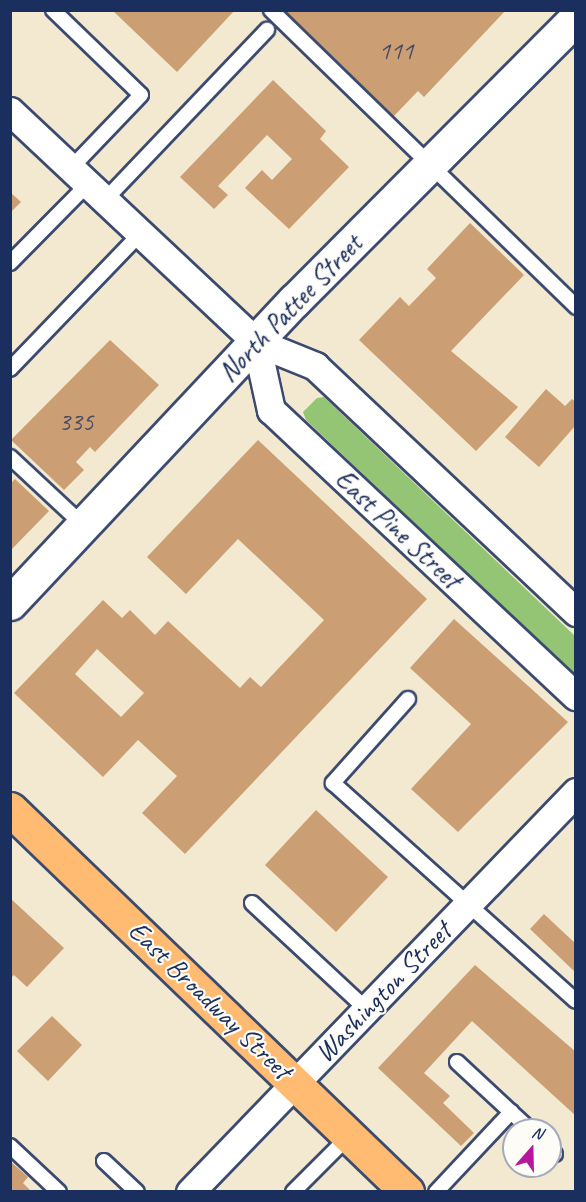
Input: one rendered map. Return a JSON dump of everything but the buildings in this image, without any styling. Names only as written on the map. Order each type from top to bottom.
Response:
[{"type":"main road","name":"East Broadway Street","points":[[10,809],[296,1081],[407,1191]]},
{"type":"street","name":"North Pattee Street","points":[[10,603],[256,342],[429,164],[576,18]]},
{"type":"street","points":[[10,111],[86,186],[256,342],[315,366],[576,612]]},
{"type":"street","name":"East Pine Street","points":[[256,342],[271,410],[576,696]]},
{"type":"street","name":"Washington Street","points":[[189,1191],[576,792]]},
{"type":"lane","points":[[53,10],[141,95],[86,186]]},
{"type":"lane","points":[[272,10],[576,307]]},
{"type":"lane","points":[[10,263],[86,186],[267,30]]},
{"type":"lane","points":[[10,369],[140,234]]},
{"type":"lane","points":[[10,457],[83,525]]},
{"type":"lane","points":[[408,699],[333,783],[576,1001]]},
{"type":"lane","points":[[252,903],[366,1009]]},
{"type":"lane","points":[[457,1062],[517,1118]]},
{"type":"lane","points":[[436,1191],[511,1112]]},
{"type":"lane","points":[[293,1191],[350,1135]]},
{"type":"lane","points":[[10,1146],[59,1191]]},
{"type":"lane","points":[[104,1161],[137,1191]]},
{"type":"green space","points":[[324,397],[575,636],[575,675],[306,420],[303,412],[317,398]]}]
